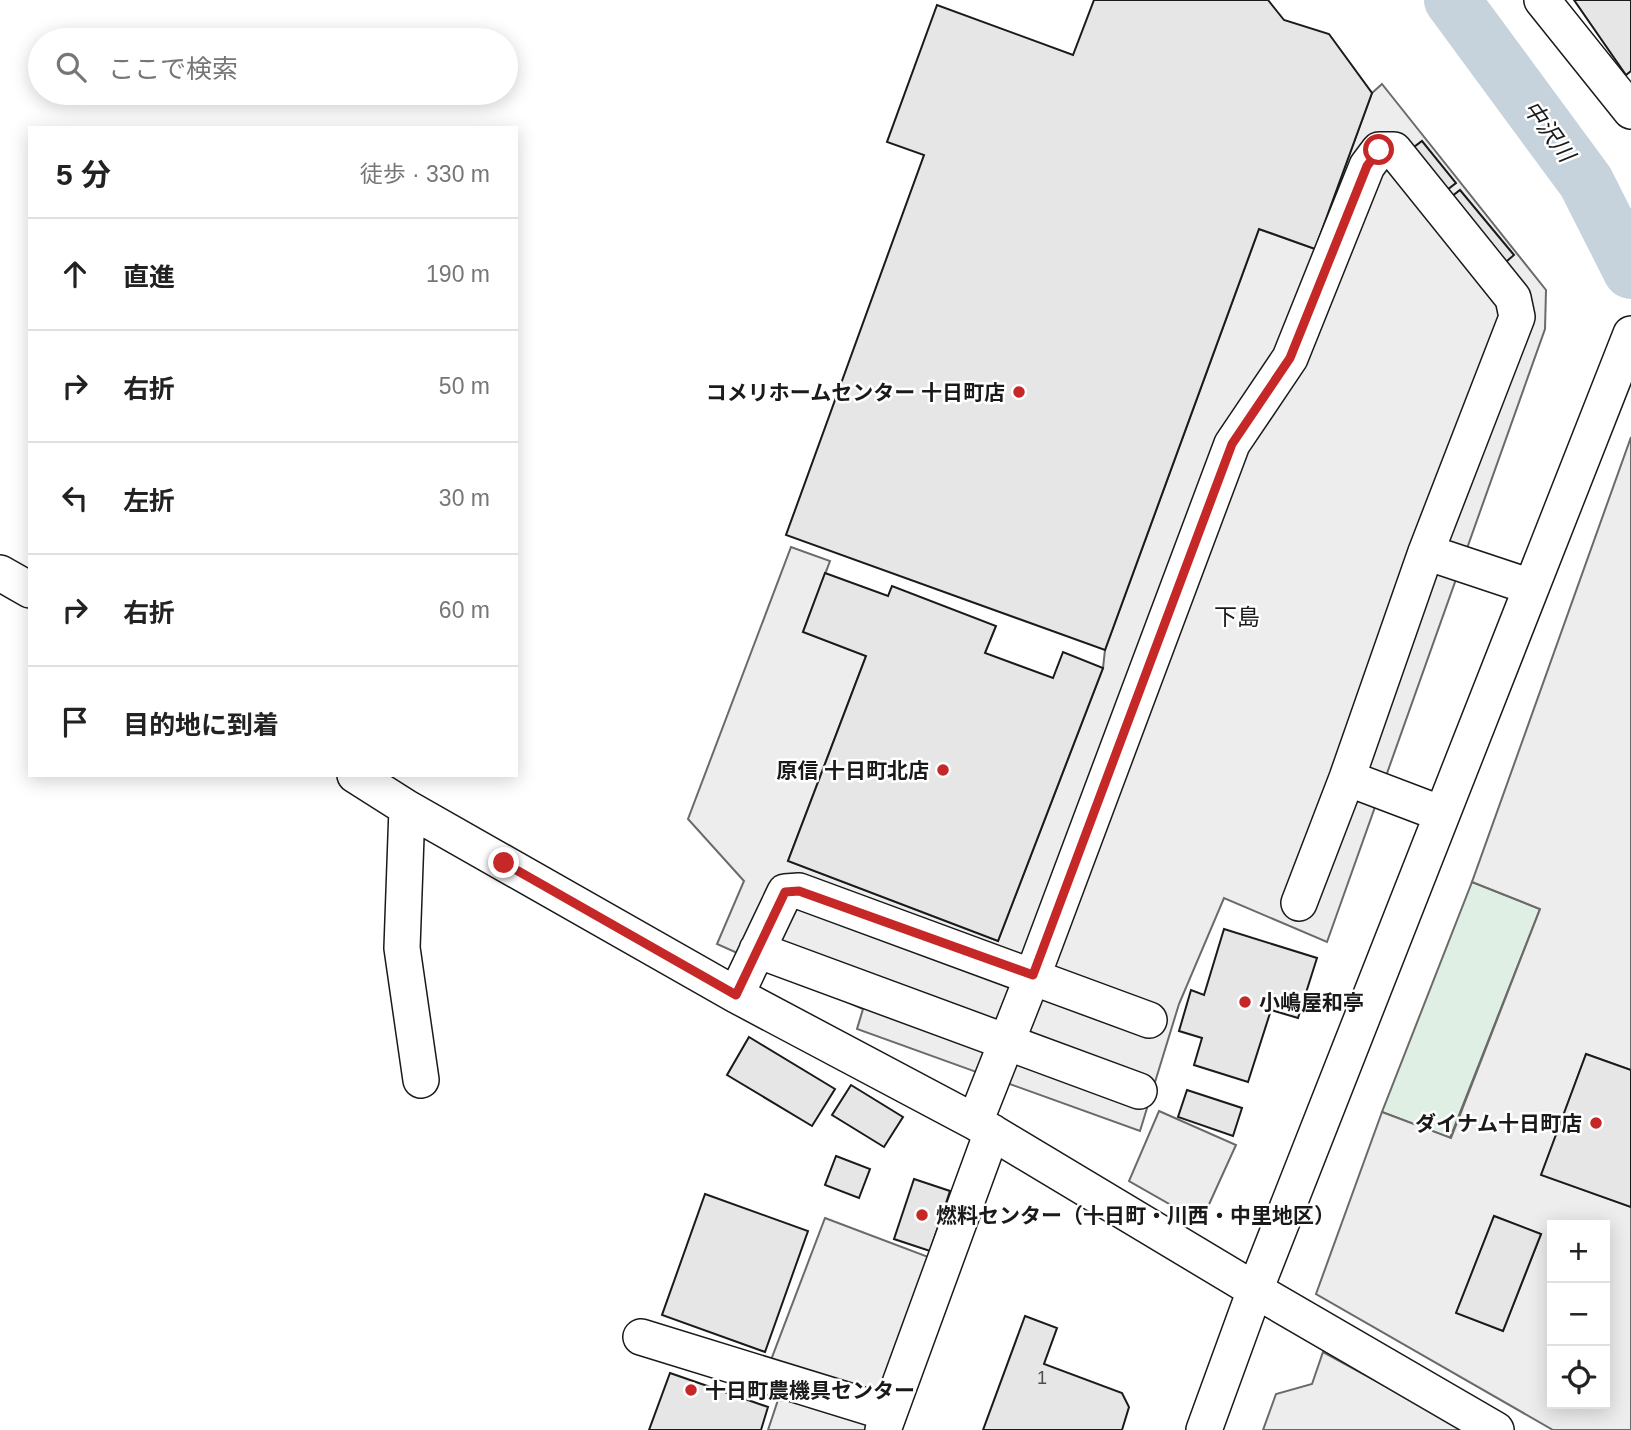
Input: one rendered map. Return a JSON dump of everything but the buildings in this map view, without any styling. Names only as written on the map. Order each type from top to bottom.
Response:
[{"type":"street","points":[[1542,0],[1631,111]]},
{"type":"street","points":[[641,1337],[885,1422],[983,1127],[1006,1043],[1232,444],[1290,358],[1367,166],[1379,150],[1394,150],[1513,298],[1517,317],[1426,552],[1347,778],[1299,903]]},
{"type":"street","points":[[1204,1430],[1255,1290],[1630,336]]},
{"type":"street","points":[[1426,552],[1531,587]]},
{"type":"street","points":[[0,573],[28,589]]},
{"type":"street","points":[[358,777],[407,808],[736,995],[983,1127],[1496,1430]]},
{"type":"street","points":[[1347,778],[1442,814]]},
{"type":"street","points":[[407,808],[402,948],[421,1080]]},
{"type":"street","points":[[736,995],[785,892],[799,891],[1033,975],[1149,1020]]},
{"type":"street","points":[[757,950],[1139,1091]]},
{"type":"green space","points":[[1472,882],[1540,909],[1450,1138],[1382,1112]]},
{"type":"shaded area","points":[[1382,84],[1546,290],[1545,329],[1327,942],[1224,898],[1179,1004],[1140,1131],[857,1029],[863,1009],[717,944],[744,881],[688,819],[791,547],[830,561],[803,632],[866,656],[788,861],[998,941],[1103,668],[1105,650],[1259,229],[1315,249],[1372,93]]},
{"type":"shaded area","points":[[1631,437],[1631,1070],[1586,1054],[1542,1175],[1631,1207],[1631,1430],[1553,1430],[1316,1294],[1382,1112],[1451,1138],[1540,909],[1472,882]],"holes":[[[1494,1216],[1541,1234],[1503,1331],[1457,1313]]]},
{"type":"shaded area","points":[[1159,1111],[1236,1145],[1201,1222],[1129,1181]]},
{"type":"shaded area","points":[[825,1218],[931,1258],[877,1399],[771,1360]]},
{"type":"shaded area","points":[[1323,1352],[1466,1430],[1263,1430],[1276,1394],[1312,1384]]},
{"type":"shaded area","points":[[778,1400],[825,1401],[880,1418],[876,1430],[768,1430]]},
{"type":"waterway","name":"中沢川","points":[[1452,0],[1586,182],[1631,271]]},
{"type":"place","name":"コメリホームセンター 十日町店","points":[[1019,392]]},
{"type":"place","name":"原信 十日町北店","points":[[943,770]]},
{"type":"place","name":"小嶋屋和亭","points":[[1245,1002]]},
{"type":"place","name":"ダイナム十日町店","points":[[1596,1123]]},
{"type":"place","name":"燃料センター（十日町・川西・中里地区）","points":[[922,1215]]},
{"type":"place","name":"十日町農機具センター","points":[[691,1390]]},
{"type":"district","name":"下島","points":[[1237,617]]},
{"type":"route","points":[[504,863],[736,995],[785,892],[799,891],[1033,975],[1232,444],[1290,358],[1367,166],[1379,150]]}]
